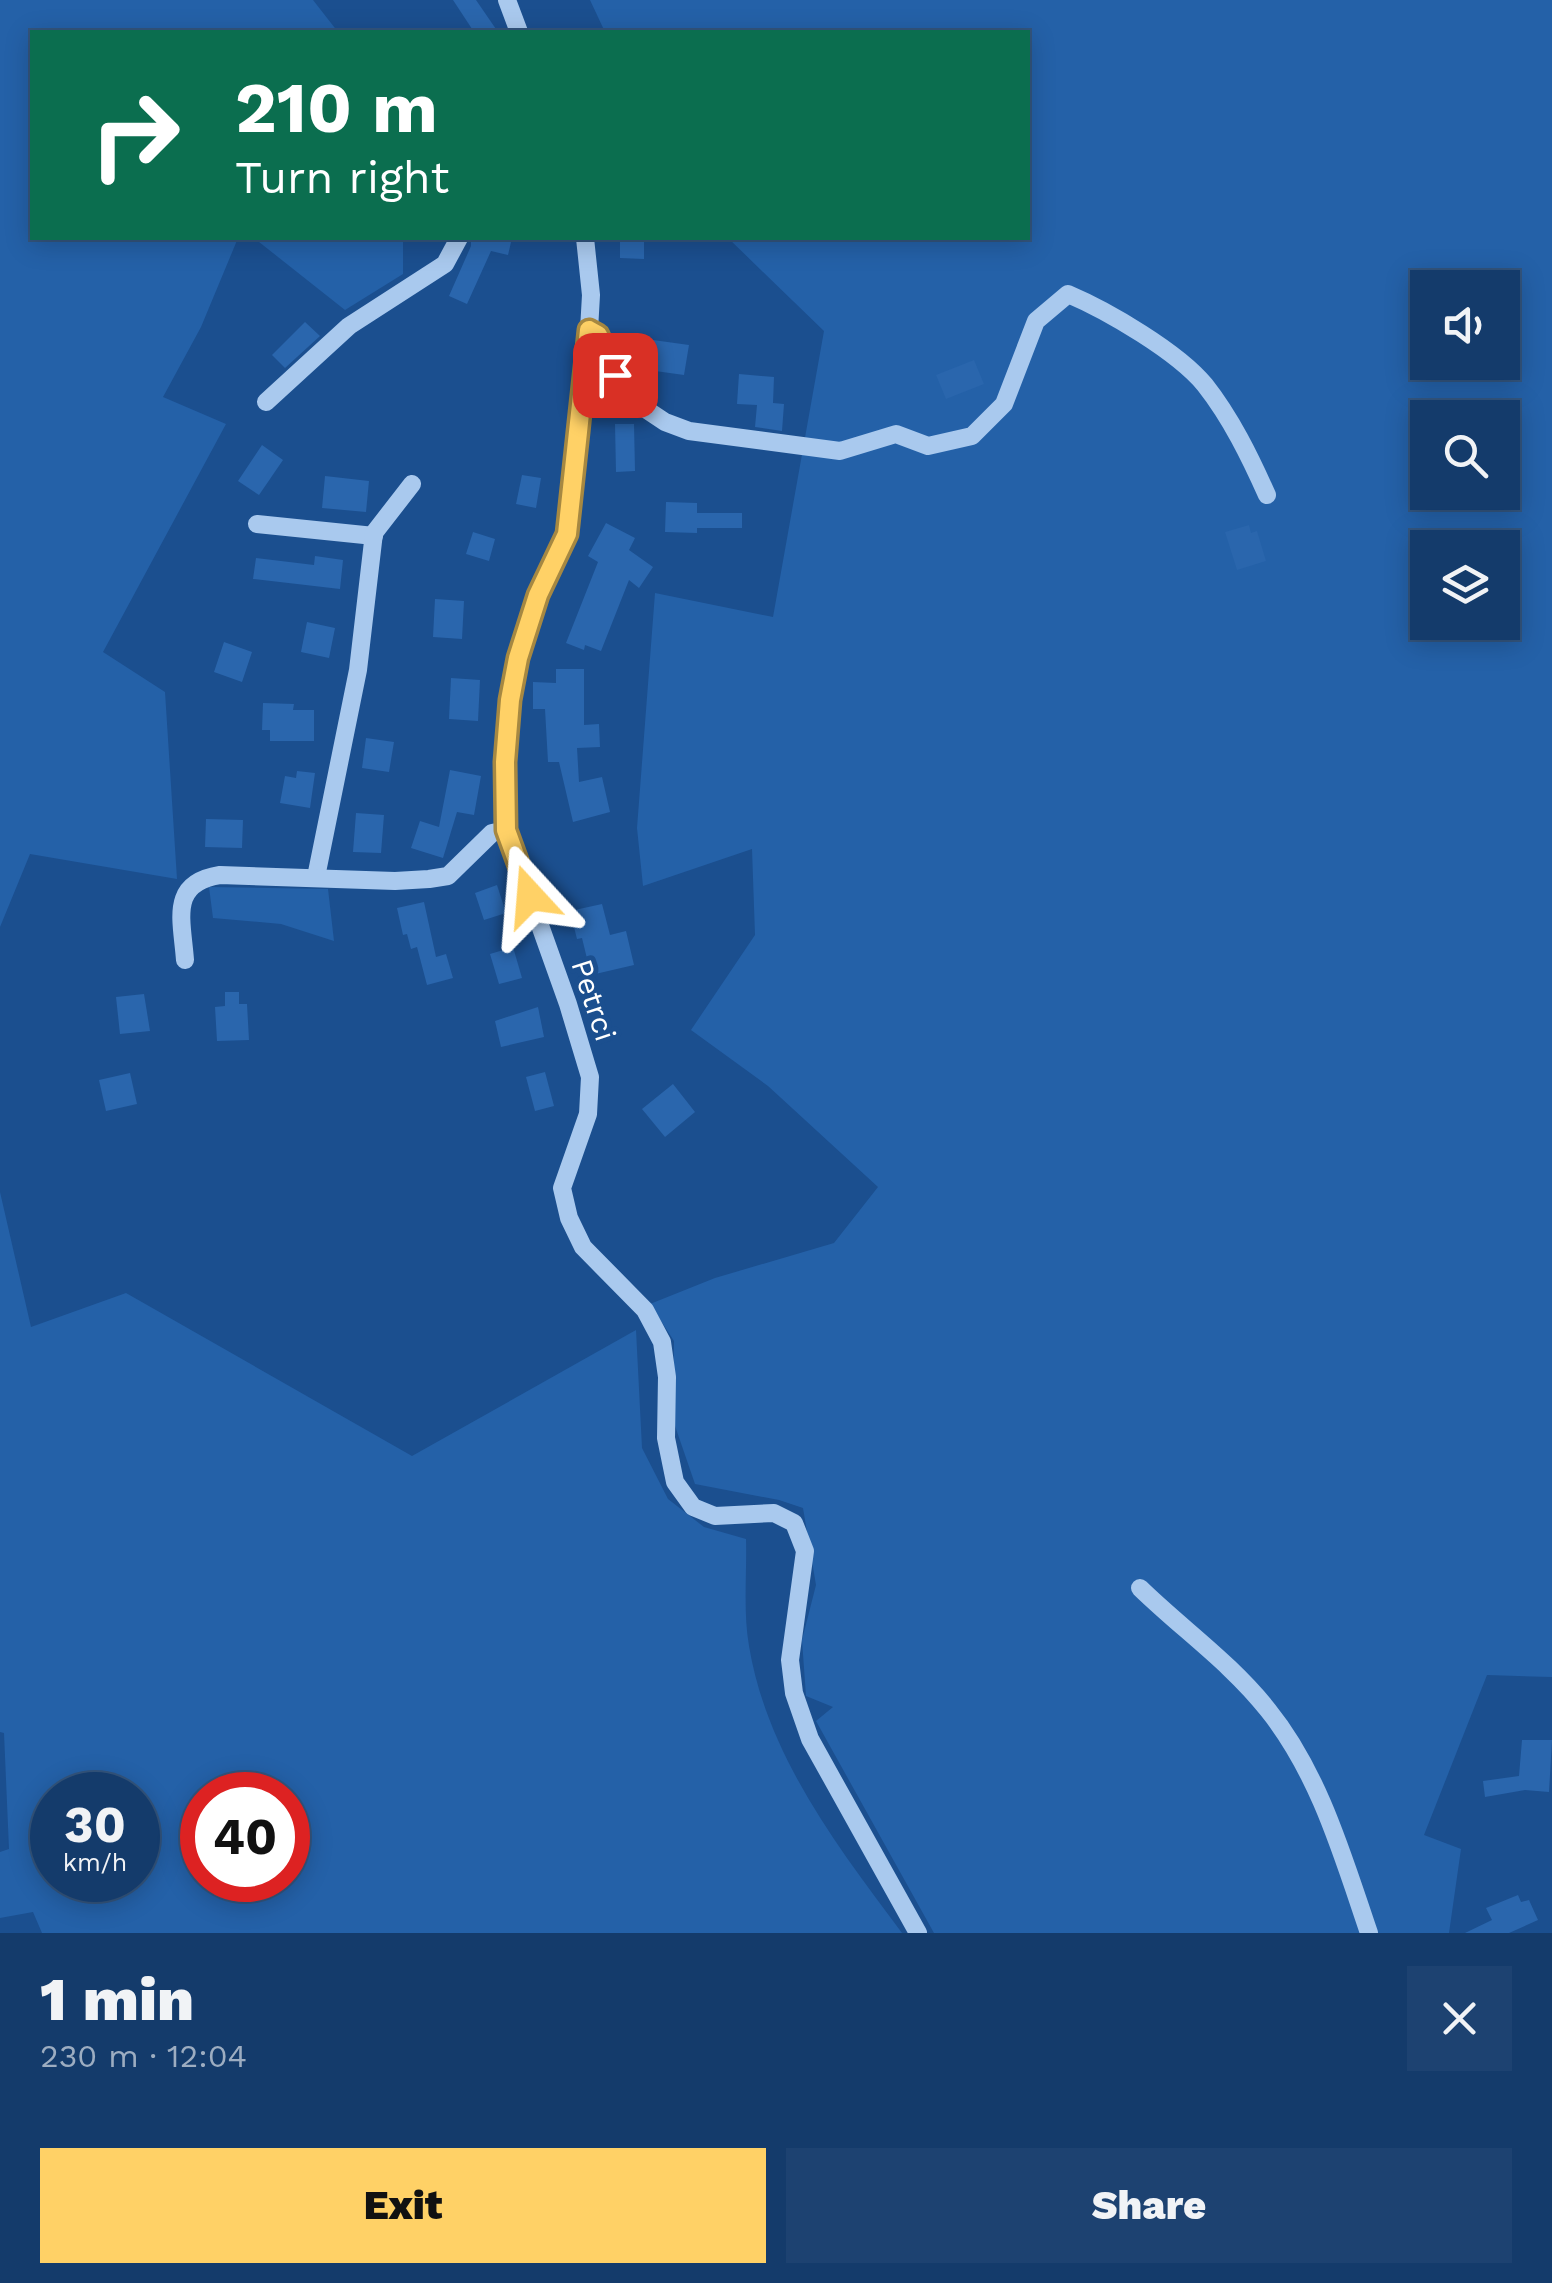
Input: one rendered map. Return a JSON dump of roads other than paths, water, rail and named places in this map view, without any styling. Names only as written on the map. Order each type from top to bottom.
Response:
[{"type":"street","points":[[509,6],[518,30]]},
{"type":"street","points":[[266,402],[349,326],[445,264],[459,240]]},
{"type":"street","name":"Petrci","points":[[585,240],[591,295],[589,330],[567,534],[538,595],[515,672],[505,762],[506,830],[590,1077],[588,1114],[562,1188],[569,1218],[583,1248],[646,1310],[662,1342],[667,1377],[666,1438],[675,1482],[694,1508],[715,1516],[774,1512],[794,1523],[805,1551],[790,1660],[794,1693],[810,1738],[918,1933]]},
{"type":"street","points":[[589,330],[598,335],[615,375],[642,406],[665,422],[689,431],[840,452],[896,434],[928,446],[972,436],[1004,404],[1036,321],[1068,294],[1106,310],[1203,383],[1246,447],[1267,494]]},
{"type":"street","points":[[316,878],[358,670],[374,536],[412,484]]},
{"type":"street","points":[[256,524],[374,536]]},
{"type":"street","points":[[185,960],[182,916],[190,884],[200,878],[395,882],[448,876],[492,833],[506,830]]},
{"type":"street","points":[[1140,1588],[1251,1689],[1290,1741],[1332,1829],[1369,1933]]}]
